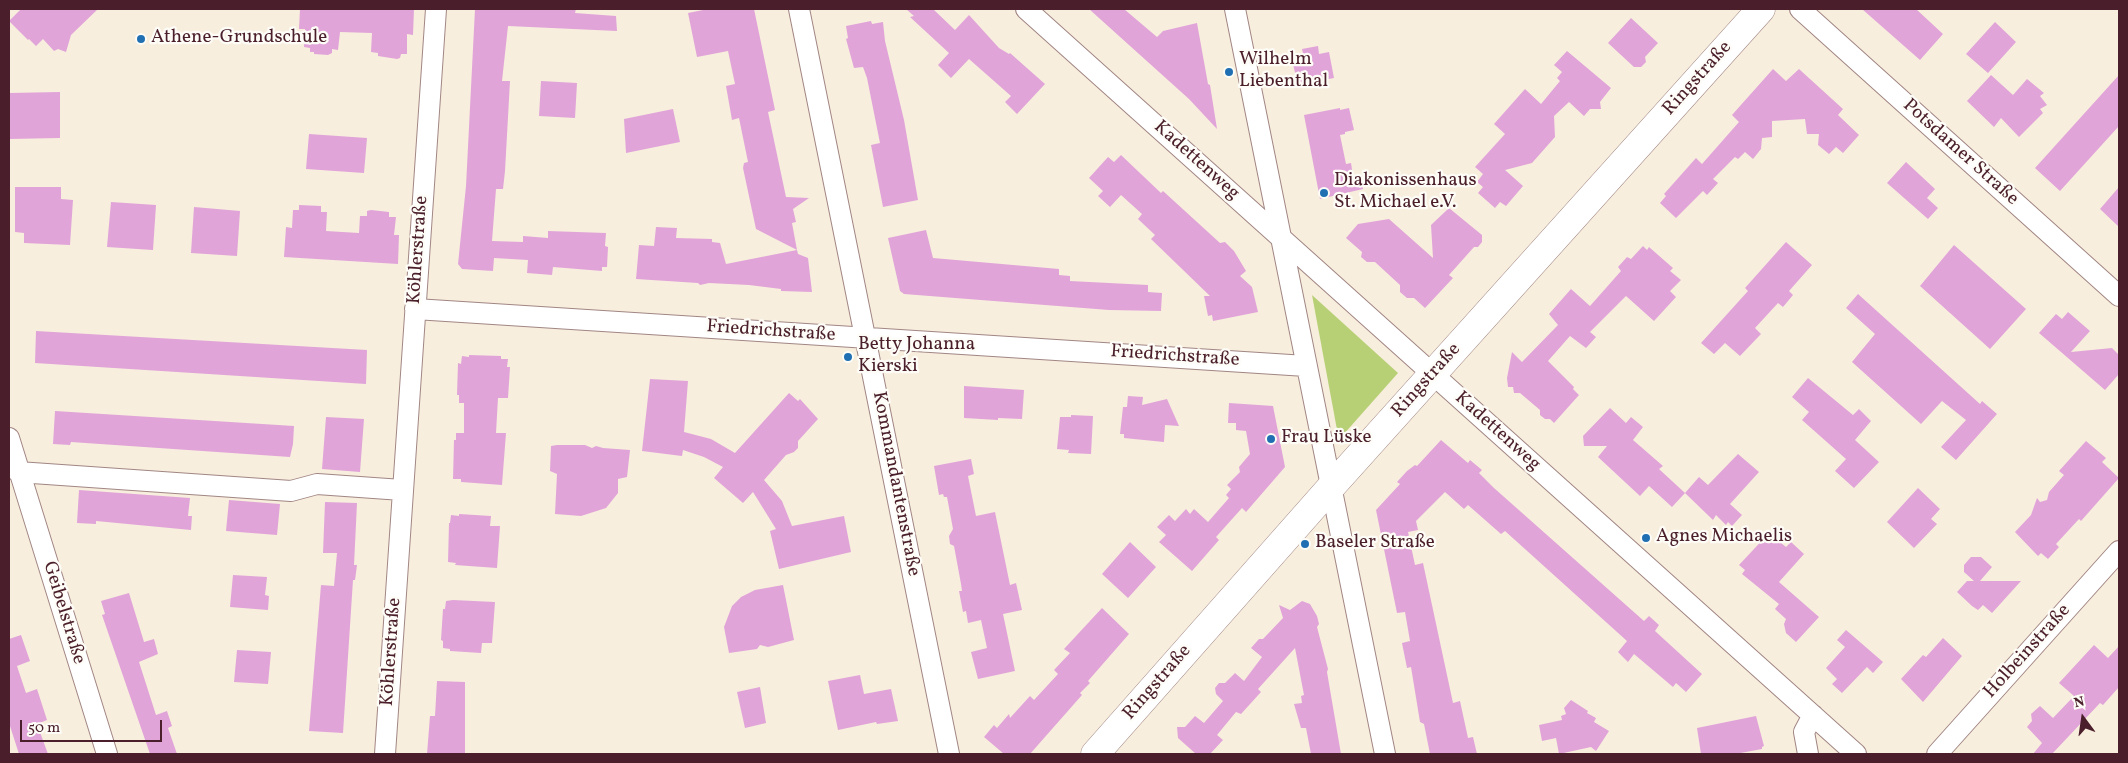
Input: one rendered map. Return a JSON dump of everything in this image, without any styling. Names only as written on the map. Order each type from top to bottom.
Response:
[{"type":"street","name":"Köhlerstraße","points":[[385,754],[436,9]]},
{"type":"street","name":"Kommandantenstraße","points":[[799,9],[949,754]]},
{"type":"street","name":"Kadettenweg","points":[[1026,9],[1856,754]]},
{"type":"street","points":[[1235,9],[1385,754]]},
{"type":"street","name":"Ringstraße","points":[[1095,754],[1331,487],[1761,9]]},
{"type":"street","name":"Potsdamer Straße","points":[[1800,9],[2119,296]]},
{"type":"street","name":"Friedrichstraße","points":[[415,310],[1306,366]]},
{"type":"street","name":"Geibelstraße","points":[[9,438],[107,754]]},
{"type":"street","points":[[18,472],[291,491],[317,484],[402,490]]},
{"type":"street","name":"Holbeinstraße","points":[[1937,754],[2119,550]]},
{"type":"street","points":[[1808,754],[1804,732],[1813,715]]},
{"type":"green space","points":[[1312,295],[1398,373],[1343,435],[1338,435]]},
{"type":"building","points":[[21,9],[98,9],[71,35],[66,52],[58,49],[54,51],[43,39],[36,46],[28,40],[9,21]]},
{"type":"building","points":[[300,9],[414,9],[413,35],[407,34],[407,54],[401,54],[400,58],[397,59],[378,56],[378,53],[371,52],[372,33],[340,32],[338,50],[332,49],[332,53],[328,55],[314,54],[314,52],[310,52],[310,48],[304,47],[305,29],[299,29]]},
{"type":"building","points":[[475,9],[576,9],[575,13],[616,16],[617,31],[508,26],[502,81],[510,81],[505,171],[503,189],[496,189],[492,241],[523,242],[523,236],[548,238],[548,231],[606,233],[605,246],[608,247],[607,267],[602,267],[602,271],[553,267],[552,275],[527,273],[528,260],[494,258],[493,271],[462,269],[458,264],[466,186]]},
{"type":"building","points":[[708,9],[754,9],[775,110],[768,112],[786,197],[809,198],[793,209],[796,222],[792,223],[797,250],[756,229],[743,168],[744,163],[748,162],[739,118],[732,120],[726,86],[735,84],[728,51],[697,57],[688,13]]},
{"type":"building","points":[[906,9],[933,9],[955,30],[969,15],[999,48],[1010,53],[1045,84],[1017,114],[1005,102],[1011,96],[969,59],[951,78],[938,65],[949,53],[910,17],[914,16]]},
{"type":"building","points":[[1089,9],[1124,9],[1157,37],[1163,31],[1197,23],[1217,129],[1189,99]]},
{"type":"building","points":[[1862,9],[1916,9],[1943,34],[1920,60]]},
{"type":"building","points":[[1631,18],[1658,43],[1645,57],[1646,62],[1641,67],[1634,67],[1608,43]]},
{"type":"building","points":[[871,21],[872,24],[883,22],[885,41],[904,120],[918,200],[883,207],[871,145],[880,143],[867,78],[863,67],[854,68],[846,39],[848,38],[846,26]]},
{"type":"building","points":[[1995,22],[2016,42],[1988,73],[1966,54]]},
{"type":"building","points":[[1318,46],[1319,54],[1329,52],[1334,78],[1298,85],[1292,60],[1304,58],[1302,49]]},
{"type":"building","points":[[1567,51],[1611,88],[1600,102],[1601,109],[1590,109],[1584,116],[1569,102],[1554,116],[1555,137],[1532,163],[1505,170],[1523,186],[1506,206],[1500,202],[1495,208],[1478,193],[1483,187],[1477,182],[1483,174],[1475,167],[1505,134],[1494,124],[1525,89],[1541,104],[1560,81],[1557,78],[1562,72],[1554,65]]},
{"type":"building","points":[[1773,69],[1786,81],[1799,69],[1843,109],[1838,115],[1859,135],[1843,153],[1836,147],[1829,154],[1818,145],[1819,134],[1807,134],[1805,119],[1772,121],[1772,137],[1762,138],[1761,149],[1753,159],[1745,152],[1738,159],[1735,157],[1713,179],[1718,183],[1707,195],[1703,191],[1676,218],[1660,203],[1666,196],[1664,194],[1696,158],[1702,164],[1739,122],[1732,115]]},
{"type":"building","points":[[1991,75],[2013,95],[2027,79],[2044,93],[2040,96],[2047,105],[2040,109],[2043,113],[2019,137],[2001,118],[1994,127],[1967,101]]},
{"type":"building","points":[[2119,75],[2119,126],[2060,191],[2035,168]]},
{"type":"building","points":[[541,81],[577,83],[575,118],[539,116]]},
{"type":"building","points":[[60,92],[60,138],[9,139],[9,93]]},
{"type":"building","points":[[1340,108],[1340,110],[1349,108],[1354,130],[1340,135],[1346,164],[1351,163],[1353,176],[1361,175],[1363,189],[1320,199],[1304,115]]},
{"type":"building","points":[[673,109],[680,142],[626,153],[624,119]]},
{"type":"building","points":[[309,134],[367,138],[364,173],[306,169]]},
{"type":"building","points":[[1121,155],[1161,193],[1163,191],[1220,243],[1225,242],[1234,251],[1246,271],[1240,276],[1252,287],[1258,312],[1213,321],[1212,315],[1208,316],[1204,296],[1210,296],[1151,239],[1155,235],[1138,219],[1142,214],[1121,195],[1110,207],[1098,196],[1103,191],[1089,178],[1108,157],[1114,162]]},
{"type":"building","points":[[1906,162],[1935,189],[1927,198],[1938,208],[1928,219],[1887,183]]},
{"type":"building","points":[[15,187],[61,187],[61,199],[73,200],[70,245],[24,243],[24,233],[15,232]]},
{"type":"building","points":[[2119,187],[2119,227],[2100,209]]},
{"type":"building","points":[[111,202],[156,205],[153,250],[107,247]]},
{"type":"building","points":[[299,205],[321,206],[321,212],[327,212],[326,231],[359,233],[360,216],[367,216],[367,211],[389,212],[389,217],[396,217],[394,235],[399,235],[398,264],[284,257],[286,227],[292,228],[293,210],[299,210]]},
{"type":"building","points":[[194,207],[240,211],[237,256],[191,253]]},
{"type":"building","points":[[1449,208],[1482,235],[1482,242],[1478,247],[1474,247],[1449,275],[1453,278],[1425,308],[1414,298],[1407,298],[1400,292],[1400,285],[1375,262],[1367,262],[1361,257],[1362,252],[1346,238],[1358,224],[1389,219],[1433,258],[1431,225]]},
{"type":"building","points":[[656,227],[677,228],[676,238],[712,239],[712,242],[720,243],[726,264],[797,250],[798,254],[808,258],[812,292],[781,291],[781,289],[749,285],[709,283],[700,285],[698,283],[636,279],[639,245],[654,246]]},
{"type":"building","points":[[926,230],[933,258],[1059,269],[1059,275],[1070,276],[1070,281],[1148,285],[1148,292],[1162,293],[1161,311],[1109,310],[904,294],[900,291],[888,238]]},
{"type":"building","points":[[1786,242],[1812,265],[1789,291],[1793,295],[1783,307],[1778,303],[1755,328],[1761,334],[1740,356],[1725,343],[1714,354],[1701,343],[1748,291],[1745,288]]},
{"type":"building","points":[[1954,245],[2026,309],[1990,349],[1920,286]]},
{"type":"building","points":[[1643,246],[1647,250],[1649,247],[1673,268],[1670,271],[1681,280],[1670,291],[1676,297],[1654,321],[1626,296],[1590,332],[1596,337],[1586,348],[1570,336],[1548,361],[1574,387],[1573,389],[1579,395],[1554,423],[1550,419],[1545,419],[1540,415],[1540,410],[1520,393],[1514,393],[1513,387],[1508,387],[1507,378],[1512,352],[1522,362],[1558,325],[1549,314],[1571,289],[1590,306],[1621,271],[1618,267],[1627,257],[1631,259]]},
{"type":"building","points":[[1858,294],[1980,404],[1982,401],[1997,414],[1956,460],[1941,447],[1966,420],[1942,401],[1921,424],[1852,362],[1875,334],[1846,308]]},
{"type":"building","points":[[2068,312],[2090,331],[2071,352],[2112,348],[2119,355],[2119,374],[2105,390],[2039,333],[2056,314],[2062,319]]},
{"type":"building","points":[[36,331],[367,350],[366,384],[35,363]]},
{"type":"building","points":[[469,355],[501,356],[501,359],[508,359],[507,367],[510,367],[508,398],[498,398],[496,433],[506,433],[502,485],[461,482],[461,479],[453,479],[454,440],[456,440],[456,433],[464,433],[464,403],[459,403],[459,395],[457,395],[458,363],[461,364],[462,356],[469,357]]},
{"type":"building","points":[[1808,378],[1853,415],[1859,409],[1871,421],[1855,440],[1879,462],[1854,488],[1835,471],[1846,459],[1802,420],[1809,412],[1792,397]]},
{"type":"building","points":[[650,379],[688,381],[684,432],[711,439],[735,453],[789,393],[798,401],[800,399],[818,419],[798,441],[798,448],[786,455],[764,480],[782,501],[792,526],[844,516],[851,552],[779,569],[770,531],[776,529],[753,492],[743,503],[714,478],[723,467],[704,457],[683,450],[682,456],[642,451]]},
{"type":"building","points":[[964,386],[1024,390],[1022,419],[964,418]]},
{"type":"building","points":[[1128,396],[1143,397],[1142,405],[1167,399],[1179,426],[1165,425],[1164,442],[1124,438],[1124,434],[1120,434],[1123,407],[1127,407]]},
{"type":"building","points":[[1229,403],[1273,406],[1285,467],[1246,512],[1242,508],[1216,537],[1219,540],[1192,571],[1159,542],[1166,535],[1157,527],[1169,515],[1175,521],[1186,509],[1190,514],[1194,509],[1208,522],[1229,498],[1226,495],[1231,489],[1227,485],[1240,472],[1239,467],[1250,454],[1246,431],[1236,430],[1236,423],[1228,423]]},
{"type":"building","points":[[1610,408],[1626,423],[1631,417],[1643,427],[1633,440],[1663,466],[1659,469],[1685,493],[1672,507],[1649,486],[1640,496],[1598,457],[1607,446],[1584,446],[1583,436]]},
{"type":"building","points":[[55,411],[294,426],[293,444],[290,457],[71,442],[70,445],[53,444]]},
{"type":"building","points":[[1071,415],[1093,416],[1091,454],[1068,453],[1069,450],[1057,449],[1060,417],[1071,417]]},
{"type":"building","points":[[326,417],[364,419],[360,472],[322,469]]},
{"type":"building","points":[[1441,440],[1468,463],[1470,460],[1482,470],[1479,473],[1494,488],[1644,621],[1649,616],[1659,625],[1655,631],[1702,674],[1686,692],[1676,683],[1673,687],[1634,654],[1628,662],[1618,652],[1627,641],[1505,531],[1501,534],[1468,505],[1464,509],[1445,492],[1416,521],[1418,530],[1408,532],[1415,565],[1423,563],[1453,703],[1460,701],[1468,738],[1473,737],[1477,754],[1430,754],[1424,724],[1420,722],[1411,667],[1407,668],[1402,643],[1410,641],[1405,612],[1397,613],[1376,510],[1400,484],[1397,482],[1407,471],[1415,465],[1417,466]]},
{"type":"building","points":[[2086,441],[2106,458],[2102,462],[2119,478],[2081,521],[2079,519],[2056,544],[2059,547],[2048,559],[2041,553],[2038,556],[2015,532],[2031,515],[2037,498],[2040,502],[2047,500],[2049,492],[2064,475],[2059,471]]},
{"type":"building","points":[[585,445],[592,448],[596,446],[630,450],[627,477],[618,479],[618,493],[606,508],[581,516],[555,514],[557,474],[550,471],[551,446]]},
{"type":"building","points":[[1738,454],[1759,472],[1730,504],[1742,515],[1732,526],[1728,522],[1726,525],[1716,515],[1713,520],[1685,493],[1699,477],[1708,485]]},
{"type":"building","points":[[971,459],[974,474],[968,476],[976,516],[995,512],[1010,585],[1016,583],[1022,610],[1003,614],[1015,671],[978,679],[971,652],[987,648],[981,620],[968,623],[966,611],[963,612],[959,591],[962,591],[954,546],[950,544],[949,536],[953,529],[947,497],[944,497],[943,494],[939,495],[934,466]]},
{"type":"building","points":[[1918,488],[1940,509],[1931,519],[1937,524],[1914,548],[1887,522]]},
{"type":"building","points":[[79,490],[190,498],[188,516],[192,516],[191,530],[96,521],[96,524],[77,523]]},
{"type":"building","points":[[229,500],[280,504],[277,535],[226,531]]},
{"type":"building","points":[[325,502],[357,503],[354,565],[357,565],[355,580],[353,580],[343,733],[309,731],[321,585],[334,586],[337,553],[323,553]]},
{"type":"building","points":[[459,514],[491,516],[490,526],[500,526],[497,568],[455,565],[456,563],[448,562],[449,523],[451,515],[459,516]]},
{"type":"building","points":[[1769,533],[1786,547],[1791,542],[1804,554],[1779,582],[1819,617],[1796,642],[1786,633],[1784,624],[1786,619],[1775,609],[1779,604],[1742,574],[1745,570],[1739,565]]},
{"type":"building","points":[[1130,542],[1156,567],[1128,598],[1102,574]]},
{"type":"building","points":[[1971,557],[1981,557],[1992,567],[1980,581],[2021,581],[1992,613],[1983,605],[1978,610],[1957,592],[1967,581],[1974,581],[1964,572],[1964,565]]},
{"type":"building","points":[[233,575],[267,577],[265,595],[269,596],[268,610],[230,607]]},
{"type":"building","points":[[783,585],[794,640],[768,647],[760,645],[757,649],[729,653],[724,627],[732,606],[741,597],[755,590]]},
{"type":"building","points":[[129,593],[144,642],[154,639],[158,654],[139,662],[156,715],[167,711],[172,726],[168,728],[177,754],[150,754],[102,615],[105,614],[101,601]]},
{"type":"building","points":[[446,601],[495,602],[492,643],[482,643],[481,653],[450,651],[450,649],[443,648],[443,641],[441,640],[443,609],[445,609]]},
{"type":"building","points":[[1302,601],[1310,604],[1317,616],[1319,624],[1317,627],[1328,669],[1341,754],[1311,754],[1306,728],[1301,728],[1294,704],[1302,703],[1301,696],[1304,695],[1295,648],[1258,689],[1261,692],[1241,714],[1236,712],[1217,735],[1223,740],[1210,754],[1196,754],[1178,738],[1177,727],[1185,727],[1195,716],[1204,723],[1223,701],[1216,694],[1215,688],[1219,683],[1225,683],[1235,673],[1244,681],[1262,657],[1251,648],[1259,639],[1263,639],[1283,618],[1279,605],[1290,610]]},
{"type":"building","points":[[1102,608],[1129,634],[1088,681],[1090,683],[1080,693],[1082,695],[1030,754],[1004,754],[984,737],[994,725],[997,728],[1009,714],[1010,718],[1030,696],[1034,700],[1058,674],[1054,670],[1070,653],[1064,649]]},
{"type":"building","points":[[1846,630],[1883,662],[1873,673],[1867,667],[1842,693],[1832,684],[1837,679],[1826,668],[1845,647],[1837,640]]},
{"type":"building","points":[[21,635],[30,661],[17,666],[26,693],[37,689],[47,720],[37,724],[48,754],[19,754],[9,723],[9,639]]},
{"type":"building","points":[[1943,638],[1962,656],[1923,702],[1901,679],[1923,655],[1926,657]]},
{"type":"building","points":[[2094,645],[2108,658],[2119,646],[2119,687],[2103,705],[2100,703],[2052,754],[2033,754],[2042,743],[2027,727],[2032,721],[2031,714],[2040,706],[2053,718],[2074,696],[2059,683]]},
{"type":"building","points":[[237,650],[271,652],[268,684],[234,682]]},
{"type":"building","points":[[860,675],[864,694],[891,689],[898,721],[877,724],[876,722],[838,730],[828,681]]},
{"type":"building","points":[[437,681],[465,682],[465,754],[427,754],[430,716],[435,716]]},
{"type":"building","points":[[760,687],[766,723],[745,728],[737,692]]},
{"type":"building","points":[[1571,700],[1596,718],[1594,722],[1609,731],[1596,751],[1591,747],[1559,754],[1556,738],[1542,741],[1539,725],[1562,720],[1561,716],[1566,714],[1564,708]]},
{"type":"building","points":[[1756,716],[1764,746],[1762,749],[1735,754],[1701,754],[1697,728]]},
{"type":"place","name":"Athene-Grundschule","points":[[141,39]]},
{"type":"place","name":"Wilhelm Liebenthal","points":[[1229,72]]},
{"type":"place","name":"Diakonissenhaus St. Michael e.V.","points":[[1324,193]]},
{"type":"place","name":"Betty Johanna Kierski","points":[[848,357]]},
{"type":"place","name":"Frau Lüske","points":[[1271,439]]},
{"type":"place","name":"Agnes Michaelis","points":[[1646,538]]},
{"type":"place","name":"Baseler Straße","points":[[1305,544]]}]
